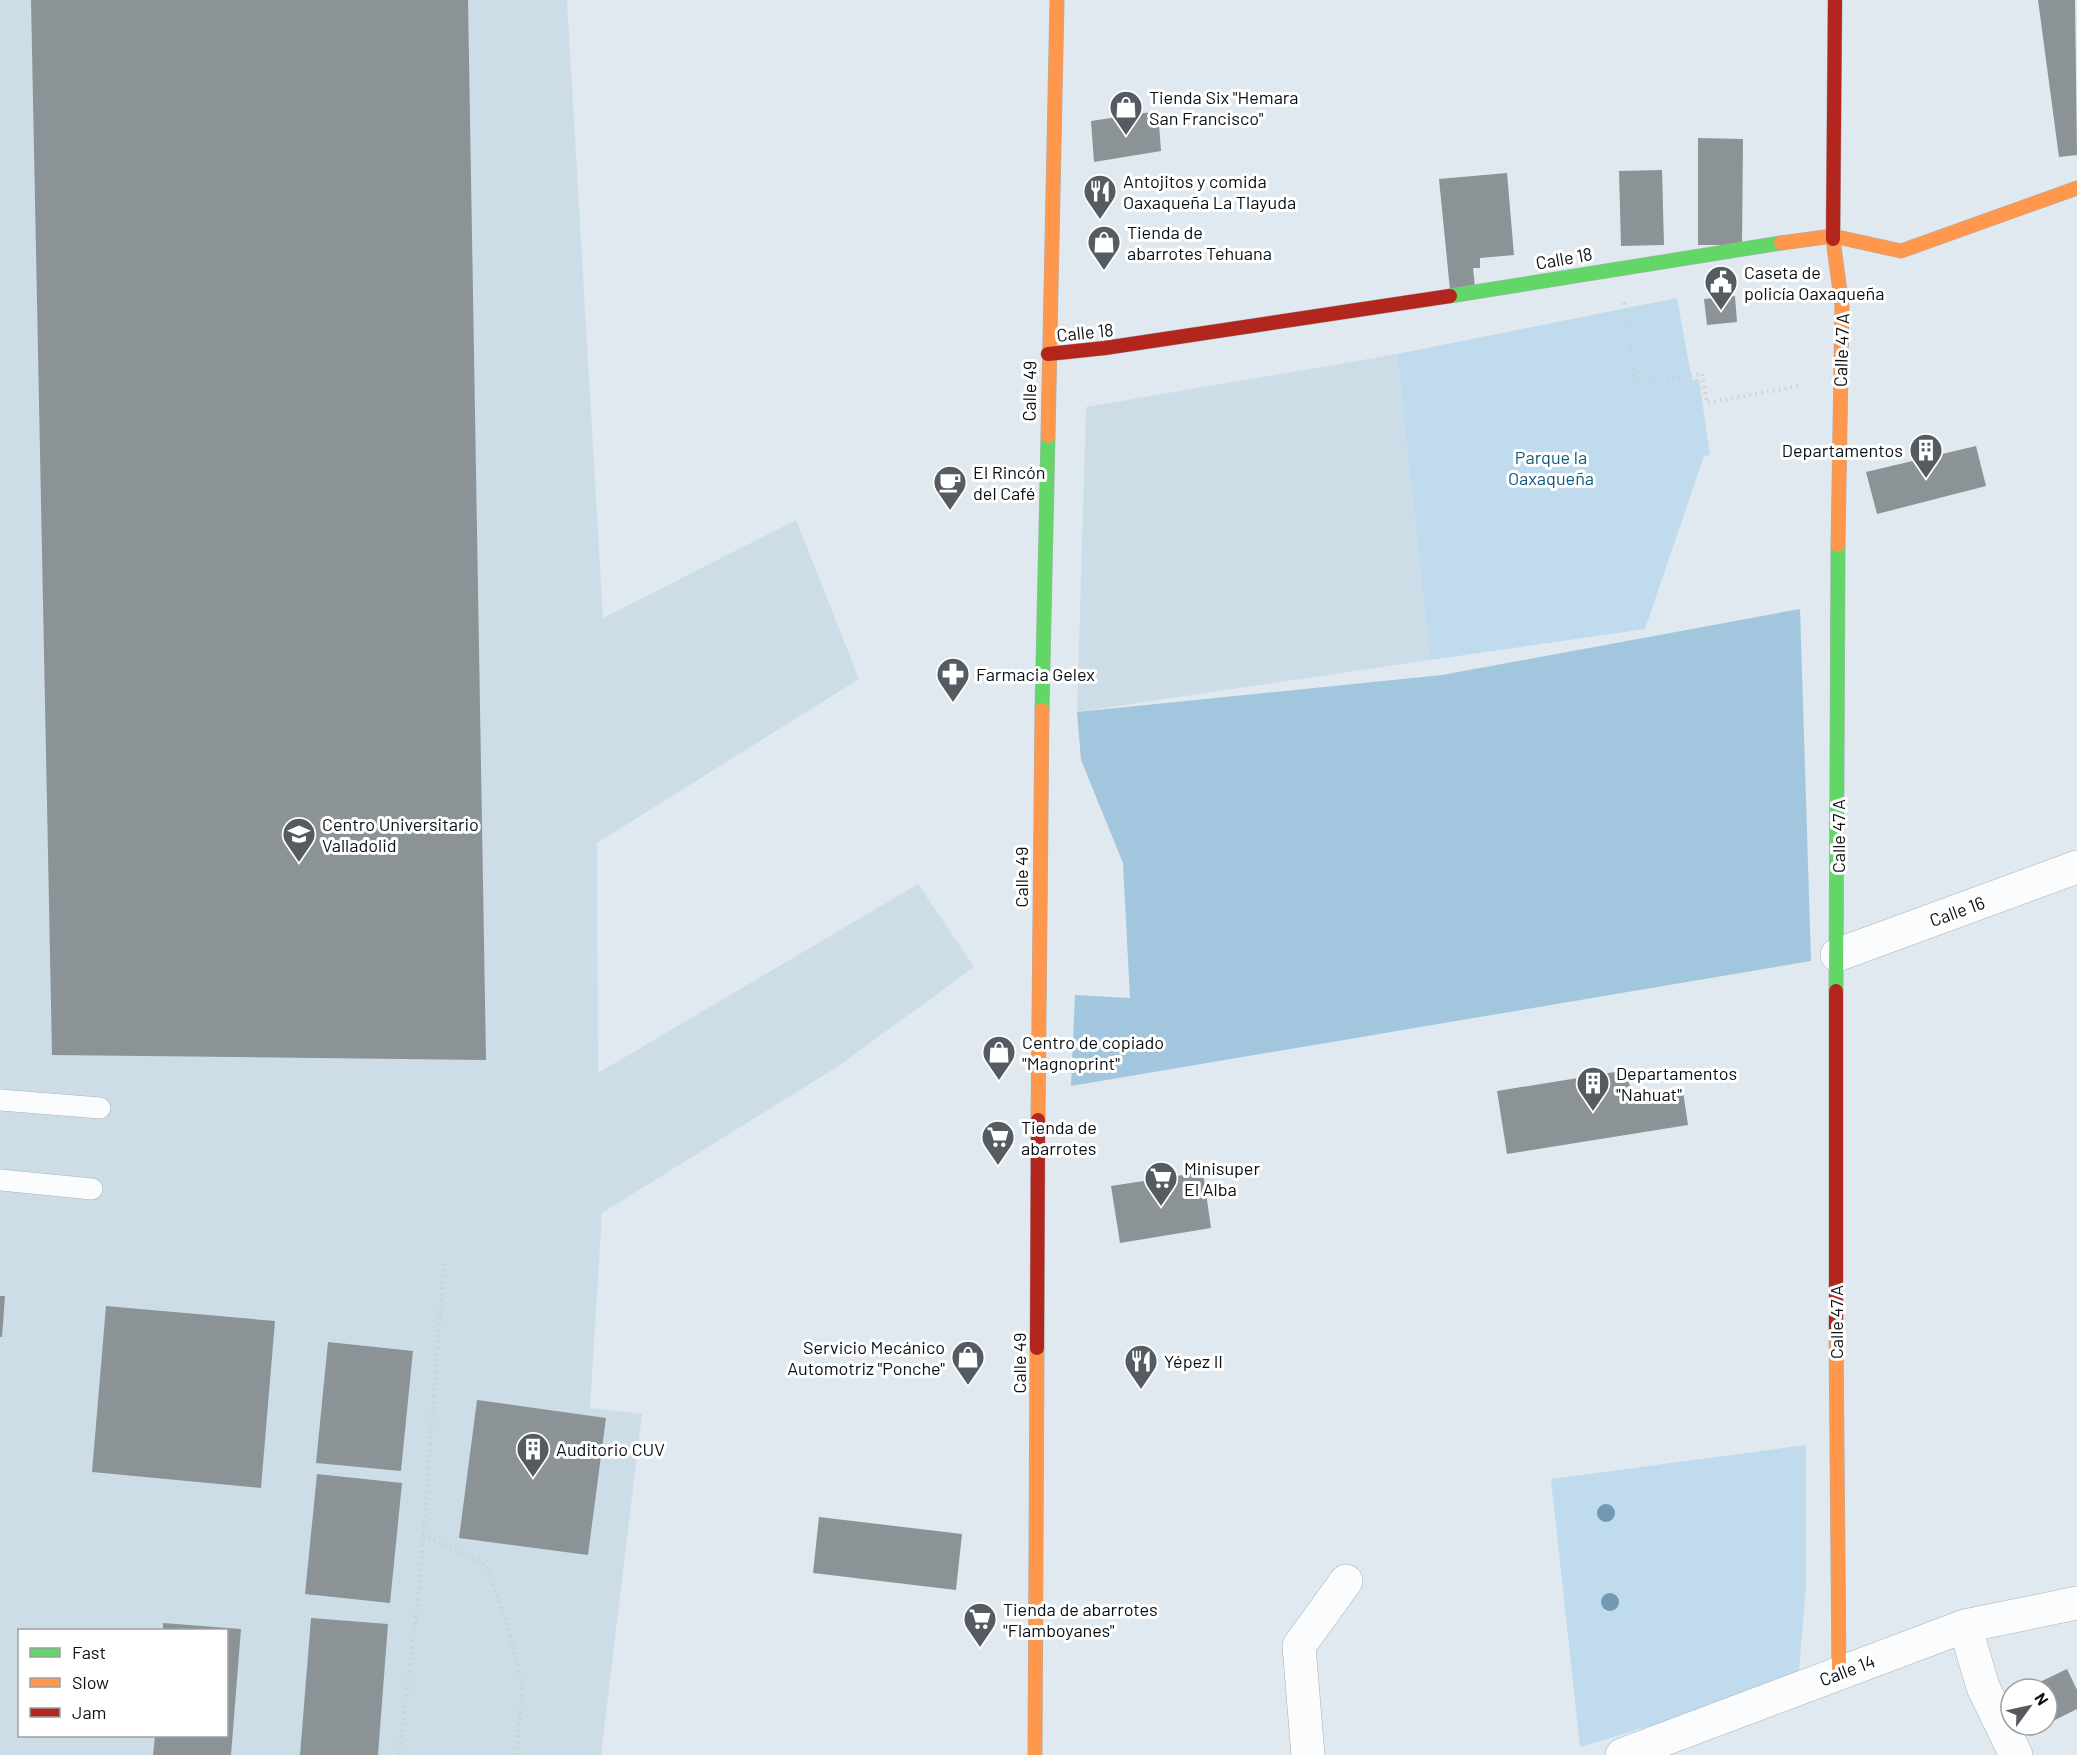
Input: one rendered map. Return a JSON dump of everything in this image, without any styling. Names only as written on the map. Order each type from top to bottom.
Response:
[{"type":"street","name":"Calle 49","points":[[1035,1755],[1039,868],[1057,0]]},
{"type":"street","name":"Calle 47 A","points":[[1835,0],[1833,236],[1842,307],[1839,378],[1835,1215],[1839,1673]]},
{"type":"street","name":"Calle 18","points":[[1048,354],[1117,347],[1457,295],[1618,267],[1833,236],[1901,252],[2077,188]]},
{"type":"street","name":"Calle 16","points":[[1837,955],[2077,867]]},
{"type":"street","points":[[1308,1755],[1299,1646],[1346,1581]]},
{"type":"street","name":"Calle 14","points":[[1622,1755],[1965,1626],[2077,1603]]},
{"type":"street","points":[[1965,1626],[1983,1687],[2016,1755]]},
{"type":"lane","points":[[0,1100],[100,1108]]},
{"type":"lane","points":[[0,1180],[92,1189]]},
{"type":"path","points":[[1618,267],[1635,384],[1702,374],[1707,403],[1839,378]]},
{"type":"path","points":[[399,1755],[423,1535],[444,1263]]},
{"type":"path","points":[[423,1535],[486,1565],[507,1624],[522,1687],[517,1755]]},
{"type":"shaded area","name":"Centro Universitario Valladolid","points":[[0,0],[567,0],[603,618],[796,520],[859,679],[597,843],[598,1073],[918,884],[974,967],[837,1067],[602,1213],[590,1408],[642,1414],[601,1755],[0,1755]]},
{"type":"shaded area","points":[[1397,354],[1430,660],[1077,712],[1086,407]]},
{"type":"shaded area","points":[[1800,609],[1811,961],[1071,1086],[1075,995],[1130,998],[1123,863],[1081,760],[1077,712],[1442,675]]},
{"type":"green space","name":"Parque la Oaxaqueña","points":[[1677,298],[1692,380],[1699,379],[1710,455],[1704,456],[1645,629],[1430,660],[1397,354]]},
{"type":"green space","points":[[1806,1445],[1806,1588],[1798,1681],[1580,1747],[1551,1479]]},
{"type":"building","points":[[31,0],[468,0],[486,1060],[52,1055]]},
{"type":"building","points":[[2038,0],[2075,0],[2077,155],[2059,157]]},
{"type":"building","name":"Tienda Six \"Hemara San Francisco\"","points":[[1158,111],[1161,151],[1094,162],[1091,121]]},
{"type":"building","points":[[1698,138],[1743,139],[1742,245],[1698,245]]},
{"type":"building","points":[[1662,170],[1664,245],[1621,246],[1619,171]]},
{"type":"building","points":[[1507,173],[1514,255],[1480,258],[1480,268],[1473,268],[1475,287],[1450,290],[1439,179]]},
{"type":"building","name":"Caseta de policía Oaxaqueña","points":[[1735,296],[1737,322],[1707,325],[1704,299]]},
{"type":"building","name":"Departamentos","points":[[1976,446],[1986,486],[1877,514],[1866,472]]},
{"type":"building","name":"Departamentos \"Nahuat\"","points":[[1627,1070],[1632,1099],[1683,1091],[1688,1125],[1507,1154],[1497,1091]]},
{"type":"building","name":"Minisuper El Alba","points":[[1203,1172],[1211,1228],[1120,1243],[1111,1186]]},
{"type":"building","points":[[0,1296],[5,1296],[2,1337],[0,1337]]},
{"type":"building","points":[[106,1306],[275,1321],[261,1488],[92,1472]]},
{"type":"building","points":[[328,1342],[413,1351],[401,1471],[316,1463]]},
{"type":"building","name":"Auditorio CUV","points":[[477,1400],[606,1418],[588,1555],[459,1538]]},
{"type":"building","points":[[317,1474],[402,1483],[390,1603],[305,1594]]},
{"type":"building","points":[[819,1517],[962,1534],[956,1590],[813,1573]]},
{"type":"building","points":[[311,1618],[388,1624],[378,1755],[300,1755]]},
{"type":"building","points":[[163,1623],[241,1629],[231,1755],[153,1755],[155,1737],[228,1737],[228,1629],[163,1629]]},
{"type":"building","points":[[2067,1669],[2077,1690],[2077,1709],[2059,1718],[2059,1677],[2050,1677]]},
{"type":"traffic: fast","points":[[1450,296],[1781,243]]},
{"type":"traffic: fast","points":[[1042,710],[1048,436]]},
{"type":"traffic: fast","points":[[1836,991],[1838,545]]},
{"type":"traffic: slow","points":[[1048,436],[1057,0]]},
{"type":"traffic: slow","points":[[1781,243],[1833,236],[1901,251],[2077,188]]},
{"type":"traffic: slow","points":[[1833,239],[1842,307],[1838,545]]},
{"type":"traffic: slow","points":[[1038,1120],[1042,710]]},
{"type":"traffic: slow","points":[[1836,1331],[1839,1673]]},
{"type":"traffic: slow","points":[[1035,1755],[1037,1348]]},
{"type":"traffic: jam","points":[[1833,239],[1835,0]]},
{"type":"traffic: jam","points":[[1048,354],[1105,348],[1450,296]]},
{"type":"traffic: jam","points":[[1836,991],[1836,1331]]},
{"type":"traffic: jam","points":[[1037,1348],[1038,1120]]},
{"type":"place","name":"Tienda Six \"Hemara San Francisco\"","points":[[1126,136]]},
{"type":"place","name":"Antojitos y comida Oaxaqueña La Tlayuda","points":[[1100,220]]},
{"type":"place","name":"Tienda de abarrotes Tehuana","points":[[1104,271]]},
{"type":"place","name":"Caseta de policía Oaxaqueña","points":[[1721,311]]},
{"type":"place","name":"Departamentos","points":[[1926,479]]},
{"type":"place","name":"El Rincón del Café","points":[[950,511]]},
{"type":"place","name":"Farmacia Gelex","points":[[953,703]]},
{"type":"place","name":"Centro Universitario Valladolid","points":[[299,863]]},
{"type":"place","name":"Centro de copiado \"Magnoprint\"","points":[[999,1081]]},
{"type":"place","name":"Departamentos \"Nahuat\"","points":[[1593,1112]]},
{"type":"place","name":"Tienda de abarrotes","points":[[998,1166]]},
{"type":"place","name":"Minisuper El Alba","points":[[1161,1207]]},
{"type":"place","name":"Servicio Mecánico Automotriz \"Ponche\"","points":[[968,1386]]},
{"type":"place","name":"Yépez II","points":[[1141,1390]]},
{"type":"place","name":"Auditorio CUV","points":[[533,1478]]},
{"type":"place","name":"Tienda de abarrotes \"Flamboyanes\"","points":[[980,1648]]}]
